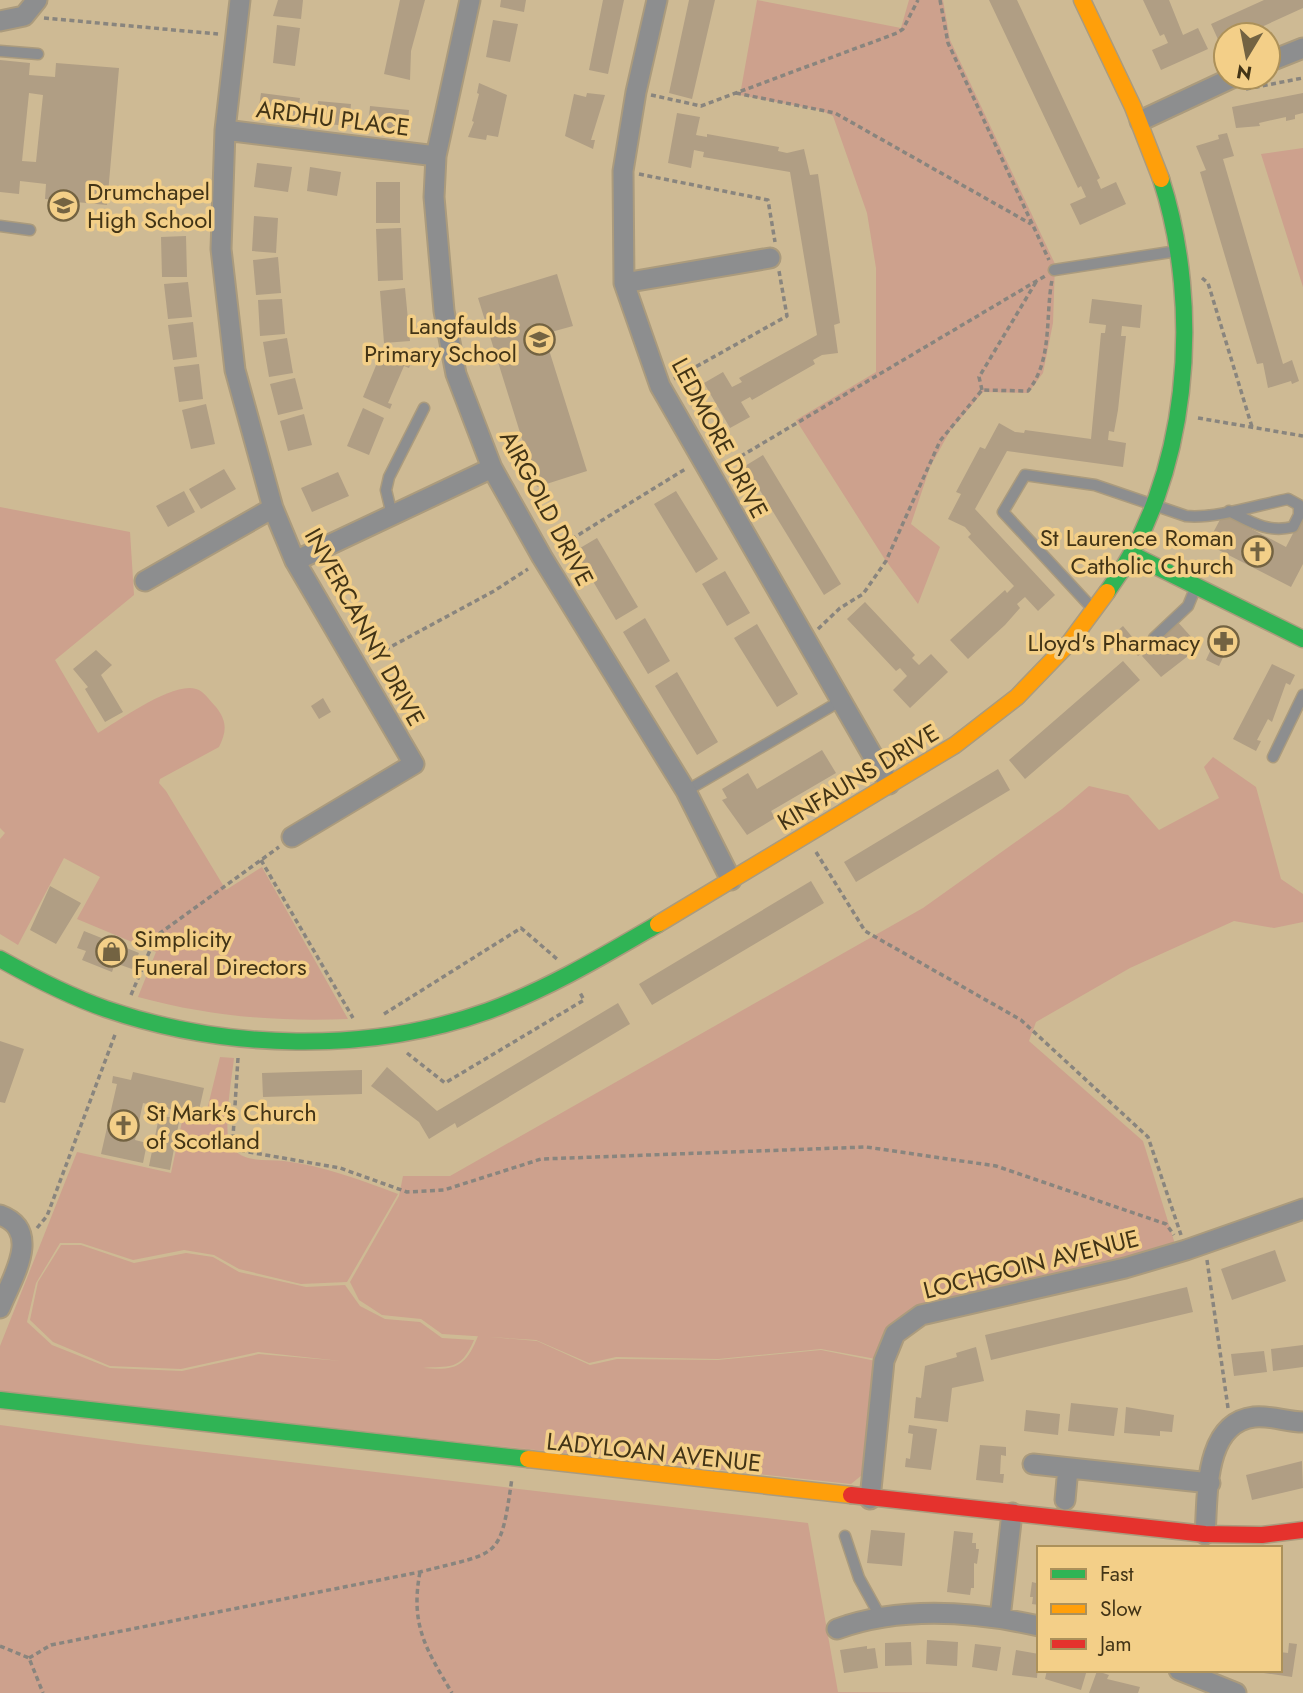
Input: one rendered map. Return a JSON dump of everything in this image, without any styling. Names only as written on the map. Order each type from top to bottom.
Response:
[{"type":"street","points":[[0,21],[24,16],[37,0]]},
{"type":"street","name":"INVERCANNY DRIVE","points":[[240,0],[225,130],[221,249],[235,370],[274,508],[295,561],[414,764],[292,837]]},
{"type":"street","name":"AIRGOLD DRIVE","points":[[470,0],[436,156],[434,197],[444,311],[456,374],[492,468],[550,552],[686,792],[732,880]]},
{"type":"street","name":"LEDMORE DRIVE","points":[[657,0],[635,92],[623,171],[624,283],[660,386],[889,784]]},
{"type":"street","name":"KINFAUNS DRIVE","points":[[0,959],[57,990],[123,1015],[178,1028],[240,1038],[316,1041],[365,1038],[396,1034],[483,1011],[568,974],[732,880],[998,716],[1037,682],[1096,612],[1131,554],[1153,506],[1179,414],[1185,361],[1183,279],[1161,181],[1140,121],[1082,0]]},
{"type":"street","points":[[1282,56],[1303,48]]},
{"type":"street","points":[[1140,121],[1215,91]]},
{"type":"street","name":"ARDHU PLACE","points":[[225,130],[436,156]]},
{"type":"street","points":[[624,283],[770,258]]},
{"type":"street","points":[[295,561],[492,468]]},
{"type":"street","points":[[145,581],[274,508]]},
{"type":"street","points":[[1131,554],[1303,639]]},
{"type":"street","name":"LOCHGOIN AVENUE","points":[[870,1499],[884,1361],[888,1346],[906,1323],[945,1308],[1125,1268],[1303,1209]]},
{"type":"street","points":[[0,1214],[18,1226],[24,1240],[0,1308]]},
{"type":"street","name":"LADYLOAN AVENUE","points":[[0,1400],[870,1499],[1205,1534],[1262,1535],[1303,1530]]},
{"type":"street","points":[[1205,1534],[1217,1447],[1230,1428],[1250,1417],[1303,1422]]},
{"type":"street","points":[[1033,1464],[1210,1483]]},
{"type":"street","points":[[1065,1500],[1068,1468]]},
{"type":"street","points":[[1000,1618],[1012,1513]]},
{"type":"street","points":[[836,1629],[880,1616],[918,1613],[1000,1618],[1037,1626]]},
{"type":"street","points":[[1187,1672],[1236,1693]]},
{"type":"lane","points":[[0,51],[38,54]]},
{"type":"lane","points":[[0,226],[30,230]]},
{"type":"lane","points":[[1054,270],[1177,251]]},
{"type":"lane","points":[[392,515],[386,490],[389,477],[424,408]]},
{"type":"lane","points":[[1096,612],[1003,512],[1025,475],[1095,485],[1153,506],[1198,517],[1229,510],[1288,499],[1299,505],[1299,515],[1293,527],[1279,530],[1261,528],[1229,510]]},
{"type":"lane","points":[[1154,638],[1188,606],[1197,585]]},
{"type":"lane","points":[[1272,757],[1303,695]]},
{"type":"lane","points":[[686,792],[842,700]]},
{"type":"lane","points":[[845,1536],[859,1578],[880,1616]]},
{"type":"path","points":[[635,92],[702,106],[897,33],[903,29],[918,0]]},
{"type":"path","points":[[940,0],[948,43],[1054,270],[1041,371],[1033,385],[1028,391],[982,390]]},
{"type":"path","points":[[24,16],[235,35]]},
{"type":"path","points":[[1282,82],[1303,78]]},
{"type":"path","points":[[736,93],[835,114],[1033,225]]},
{"type":"path","points":[[710,475],[1054,270]]},
{"type":"path","points":[[1183,279],[1202,278],[1208,283],[1252,427]]},
{"type":"path","points":[[982,390],[979,377],[1037,280]]},
{"type":"path","points":[[806,640],[840,608],[863,594],[886,561],[940,441],[982,390]]},
{"type":"path","points":[[1179,414],[1303,436]]},
{"type":"path","points":[[357,666],[494,591],[550,552],[677,474]]},
{"type":"path","points":[[815,849],[865,931],[1021,1020],[1148,1137],[1195,1247],[1230,1428]]},
{"type":"path","points":[[261,860],[365,1038],[387,1010],[521,928],[560,961],[584,1000],[445,1083],[401,1049],[396,1034]]},
{"type":"path","points":[[238,1056],[233,1137],[243,1152],[340,1168],[407,1192],[444,1189],[541,1159],[866,1147],[996,1166],[1166,1224],[1195,1247]]},
{"type":"path","points":[[29,1658],[51,1645],[420,1572],[493,1550],[500,1541],[515,1459]]},
{"type":"path","points":[[420,1572],[416,1601],[417,1625],[452,1693]]},
{"type":"path","points":[[0,1646],[29,1658],[43,1693]]},
{"type":"shaded area","points":[[757,0],[901,28],[909,0],[943,0],[950,40],[1055,264],[1053,323],[1043,373],[1028,393],[983,392],[950,431],[930,467],[911,524],[940,547],[918,604],[884,558],[796,420],[876,372],[876,268],[867,213],[833,116],[820,110],[740,95]]},
{"type":"shaded area","points":[[1303,148],[1303,287],[1261,154]]},
{"type":"shaded area","points":[[0,507],[130,532],[134,595],[55,660],[98,733],[161,696],[186,688],[202,692],[216,707],[225,726],[219,747],[160,779],[159,783],[226,890],[262,867],[348,1019],[295,1020],[242,1016],[190,1009],[138,997],[156,952],[77,919],[100,877],[64,858],[18,945],[0,934],[0,839],[5,833],[0,828]]},
{"type":"shaded area","points":[[1213,757],[1256,787],[1281,879],[1303,894],[1303,922],[1274,928],[1234,921],[1130,968],[1036,1022],[1029,1041],[1143,1141],[1175,1244],[1119,1260],[913,1307],[890,1330],[876,1359],[821,1349],[718,1359],[616,1357],[589,1363],[536,1340],[442,1334],[421,1319],[382,1315],[359,1300],[350,1282],[399,1196],[403,1176],[450,1176],[923,908],[1062,809],[1089,786],[1128,795],[1159,830],[1219,798],[1204,767]]},
{"type":"shaded area","points":[[220,1057],[234,1058],[227,1127],[230,1144],[241,1155],[328,1170],[398,1194],[347,1282],[301,1284],[239,1269],[214,1255],[184,1250],[133,1260],[81,1243],[60,1243],[36,1283],[27,1322],[52,1345],[110,1368],[182,1371],[259,1354],[341,1361],[258,1352],[181,1369],[110,1366],[53,1342],[30,1320],[38,1282],[61,1245],[81,1245],[134,1263],[186,1253],[213,1257],[239,1272],[306,1287],[345,1285],[360,1306],[385,1319],[420,1322],[442,1338],[474,1340],[469,1351],[458,1363],[446,1367],[423,1368],[443,1369],[458,1365],[469,1354],[478,1336],[537,1341],[590,1365],[617,1359],[718,1360],[821,1350],[876,1361],[862,1475],[851,1484],[0,1392],[0,1346],[77,1152],[171,1173],[184,1112],[199,1115],[207,1110]]},
{"type":"shaded area","points":[[0,1425],[138,1444],[808,1523],[838,1692],[962,1693],[0,1693]]},
{"type":"building","points":[[278,0],[303,0],[301,19],[273,16]]},
{"type":"building","points":[[400,0],[425,0],[411,51],[410,80],[384,74]]},
{"type":"building","points":[[501,0],[526,0],[524,12],[500,7]]},
{"type":"building","points":[[603,0],[624,0],[608,74],[589,70]]},
{"type":"building","points":[[689,0],[715,0],[692,99],[669,93]]},
{"type":"building","points":[[989,0],[1017,0],[1100,178],[1097,180],[1101,189],[1116,182],[1126,204],[1080,225],[1070,204],[1086,197],[1081,186],[1078,188]]},
{"type":"building","points":[[1143,0],[1169,0],[1183,35],[1198,28],[1208,49],[1161,70],[1152,50],[1168,43],[1164,34],[1160,36]]},
{"type":"building","points":[[1264,0],[1303,0],[1303,8],[1275,21],[1218,21]]},
{"type":"building","points":[[493,20],[518,24],[510,62],[486,57]]},
{"type":"building","points":[[277,25],[300,28],[295,66],[273,63]]},
{"type":"building","points":[[0,60],[30,63],[29,75],[55,77],[56,63],[119,68],[107,205],[45,199],[46,184],[20,181],[19,194],[0,192]],"holes":[[[29,93],[43,95],[36,162],[22,161]]]},
{"type":"building","points":[[479,83],[507,95],[498,137],[487,135],[486,140],[468,137],[474,122],[472,121]]},
{"type":"building","points":[[261,93],[300,98],[297,121],[258,114]]},
{"type":"building","points":[[587,93],[605,95],[591,140],[595,140],[593,149],[565,136],[574,94],[586,97]]},
{"type":"building","points":[[1303,93],[1303,113],[1295,115],[1295,119],[1286,121],[1286,117],[1259,123],[1260,126],[1236,128],[1232,107]]},
{"type":"building","points":[[318,101],[351,104],[349,126],[316,123]]},
{"type":"building","points":[[370,106],[409,110],[407,131],[368,129]]},
{"type":"building","points":[[677,113],[700,117],[696,135],[707,137],[707,134],[779,147],[778,151],[787,153],[804,149],[810,175],[818,174],[840,323],[834,325],[838,353],[822,355],[813,360],[815,364],[752,400],[750,397],[741,402],[750,417],[730,428],[704,383],[723,372],[732,387],[742,382],[739,378],[817,335],[790,172],[703,157],[704,152],[694,150],[691,168],[668,163]]},
{"type":"building","points":[[1227,133],[1234,156],[1223,159],[1283,364],[1292,360],[1299,381],[1292,384],[1291,381],[1268,388],[1263,363],[1257,364],[1200,172],[1206,170],[1196,146],[1219,139],[1218,135]]},
{"type":"building","points":[[257,163],[292,167],[288,192],[254,187]]},
{"type":"building","points":[[310,167],[341,172],[337,196],[307,191]]},
{"type":"building","points":[[376,182],[400,182],[400,223],[376,223]]},
{"type":"building","points":[[254,216],[278,218],[276,253],[252,251]]},
{"type":"building","points":[[401,228],[403,280],[378,281],[376,229]]},
{"type":"building","points":[[186,236],[187,277],[162,277],[161,237]]},
{"type":"building","points":[[278,257],[281,293],[256,295],[253,260]]},
{"type":"building","points":[[557,274],[573,326],[544,334],[587,471],[537,487],[478,298]]},
{"type":"building","points":[[188,282],[192,317],[168,319],[164,284]]},
{"type":"building","points":[[405,288],[410,341],[384,343],[380,291]]},
{"type":"building","points":[[282,299],[285,334],[260,336],[258,300]]},
{"type":"building","points":[[1092,299],[1142,305],[1140,328],[1122,326],[1121,336],[1126,336],[1118,410],[1114,432],[1109,431],[1108,440],[1126,443],[1123,467],[1007,451],[975,509],[1055,595],[1038,611],[1025,597],[1017,604],[1020,608],[1005,625],[968,659],[950,640],[1005,590],[1007,593],[1014,586],[968,537],[971,534],[965,527],[948,519],[961,494],[956,492],[980,447],[985,449],[999,423],[1015,432],[1024,433],[1025,430],[1091,439],[1101,333],[1105,333],[1106,325],[1089,323]]},
{"type":"building","points":[[193,322],[197,357],[173,360],[168,325]]},
{"type":"building","points":[[287,338],[293,373],[269,377],[263,342]]},
{"type":"building","points":[[382,351],[412,360],[409,368],[404,366],[388,403],[392,404],[390,409],[363,397]]},
{"type":"building","points":[[199,364],[203,399],[179,402],[174,367]]},
{"type":"building","points":[[295,378],[303,409],[278,415],[270,384]]},
{"type":"building","points":[[206,404],[215,444],[191,449],[182,410]]},
{"type":"building","points":[[363,408],[384,418],[369,455],[347,446]]},
{"type":"building","points":[[304,414],[312,445],[288,451],[280,421]]},
{"type":"building","points":[[763,455],[841,584],[824,595],[745,466]]},
{"type":"building","points":[[224,469],[236,489],[201,509],[189,489]]},
{"type":"building","points":[[338,472],[349,496],[312,512],[301,488]]},
{"type":"building","points":[[184,491],[195,512],[168,527],[156,506]]},
{"type":"building","points":[[676,491],[718,559],[696,573],[654,504]]},
{"type":"building","name":"St Laurence Roman Catholic Church","points":[[1223,514],[1286,547],[1303,514],[1303,564],[1291,587],[1207,544]]},
{"type":"building","points":[[597,538],[638,607],[616,620],[575,551]]},
{"type":"building","points":[[725,571],[750,613],[727,626],[702,584]]},
{"type":"building","points":[[865,602],[915,655],[912,658],[919,665],[931,654],[948,672],[910,708],[893,690],[907,676],[900,668],[896,671],[847,619]]},
{"type":"building","points":[[645,618],[670,661],[648,674],[623,632]]},
{"type":"building","points":[[1176,620],[1193,639],[1182,650],[1188,656],[1161,677],[1142,656]]},
{"type":"building","points":[[757,624],[798,694],[777,707],[734,638]]},
{"type":"building","points":[[1123,626],[1144,651],[1138,656],[1116,632]]},
{"type":"building","points":[[1216,638],[1229,645],[1219,666],[1206,660]]},
{"type":"building","points":[[96,650],[112,665],[101,675],[123,712],[105,722],[85,689],[88,687],[73,669]]},
{"type":"building","points":[[1123,661],[1140,680],[1025,779],[1009,760]]},
{"type":"building","points":[[1272,664],[1295,675],[1290,685],[1286,683],[1272,722],[1268,719],[1257,740],[1261,741],[1256,751],[1233,739]]},
{"type":"building","points":[[677,672],[718,742],[697,755],[655,686]]},
{"type":"building","points":[[323,698],[331,712],[319,719],[311,706]]},
{"type":"building","points":[[822,750],[836,773],[771,811],[775,818],[747,835],[722,800],[727,798],[722,789],[748,773],[757,789]]},
{"type":"building","points":[[998,769],[1010,790],[856,882],[844,862]]},
{"type":"building","points":[[811,881],[824,903],[652,1005],[639,984]]},
{"type":"building","points":[[50,886],[81,903],[56,944],[30,930]]},
{"type":"building","name":"Simplicity Funeral Directors","points":[[84,931],[139,953],[132,969],[115,963],[112,972],[82,960],[86,951],[77,948]]},
{"type":"building","points":[[618,1003],[630,1024],[457,1128],[455,1123],[429,1139],[419,1122],[371,1086],[387,1067],[437,1111]]},
{"type":"building","points":[[0,1041],[24,1049],[5,1103],[0,1102]]},
{"type":"building","points":[[362,1070],[362,1094],[263,1097],[262,1073]]},
{"type":"building","name":"St Mark's Church of Scotland","points":[[133,1072],[204,1088],[199,1110],[183,1106],[182,1112],[143,1103],[135,1140],[147,1143],[143,1163],[101,1154],[117,1084],[112,1083],[113,1076],[131,1080]]},
{"type":"building","points":[[173,1114],[178,1115],[179,1122],[170,1170],[149,1166],[159,1117],[173,1117]]},
{"type":"building","points":[[1275,1250],[1286,1281],[1232,1300],[1221,1269]]},
{"type":"building","points":[[1187,1287],[1193,1312],[991,1360],[985,1335]]},
{"type":"building","points":[[1303,1345],[1303,1367],[1273,1371],[1271,1349]]},
{"type":"building","points":[[976,1347],[984,1381],[952,1388],[948,1422],[914,1418],[916,1397],[921,1398],[925,1366],[957,1357],[956,1353]]},
{"type":"building","points":[[1264,1351],[1267,1372],[1234,1376],[1231,1354]]},
{"type":"building","points":[[1071,1403],[1118,1408],[1114,1436],[1068,1431]]},
{"type":"building","points":[[1126,1407],[1174,1415],[1172,1432],[1160,1431],[1160,1436],[1124,1433]]},
{"type":"building","points":[[1026,1410],[1060,1414],[1058,1435],[1024,1431]]},
{"type":"building","points":[[909,1425],[937,1429],[931,1470],[905,1467],[906,1458],[910,1459],[913,1434],[908,1433]]},
{"type":"building","points":[[980,1445],[1006,1447],[1006,1456],[1001,1455],[1000,1474],[1004,1474],[1003,1483],[976,1480]]},
{"type":"building","points":[[1302,1461],[1303,1488],[1252,1500],[1246,1475]]},
{"type":"building","points":[[871,1530],[905,1533],[902,1566],[867,1563]]},
{"type":"building","points":[[954,1531],[973,1533],[972,1543],[976,1543],[976,1549],[979,1549],[977,1564],[974,1563],[974,1588],[971,1588],[970,1595],[947,1592]]},
{"type":"building","points":[[1036,1576],[1037,1605],[1032,1604],[1033,1597],[1030,1597],[1032,1582],[1036,1583]]},
{"type":"building","points":[[927,1640],[958,1642],[957,1666],[926,1664]]},
{"type":"building","points":[[911,1642],[912,1665],[885,1666],[885,1643]]},
{"type":"building","points":[[1289,1643],[1297,1644],[1292,1677],[1257,1672],[1282,1672],[1282,1652],[1288,1653]]},
{"type":"building","points":[[975,1644],[1001,1647],[997,1671],[972,1667]]},
{"type":"building","points":[[867,1646],[867,1649],[875,1648],[878,1668],[844,1673],[840,1650]]},
{"type":"building","points":[[1016,1650],[1037,1654],[1037,1678],[1012,1675]]},
{"type":"building","points":[[1047,1672],[1086,1672],[1081,1690],[1045,1679]]},
{"type":"building","points":[[1097,1672],[1109,1675],[1107,1679],[1140,1687],[1138,1693],[1089,1693]]},
{"type":"traffic: fast","points":[[1107,592],[1135,547],[1156,498],[1172,446],[1181,392],[1184,337],[1182,282],[1174,229],[1161,179]]},
{"type":"traffic: fast","points":[[1131,554],[1303,639]]},
{"type":"traffic: fast","points":[[0,959],[79,998],[152,1023],[199,1033],[248,1039],[297,1042],[346,1040],[394,1035],[442,1025],[488,1011],[554,982],[658,924]]},
{"type":"traffic: fast","points":[[0,1400],[528,1459]]},
{"type":"traffic: slow","points":[[1082,0],[1133,107],[1161,179]]},
{"type":"traffic: slow","points":[[658,924],[955,745],[1017,697],[1070,642],[1107,592]]},
{"type":"traffic: slow","points":[[528,1459],[851,1495]]},
{"type":"traffic: jam","points":[[851,1495],[1205,1534],[1262,1535],[1303,1530]]},
{"type":"place","name":"Drumchapel High School","points":[[64,205]]},
{"type":"place","name":"Langfaulds Primary School","points":[[540,339]]},
{"type":"place","name":"St Laurence Roman Catholic Church","points":[[1257,551]]},
{"type":"place","name":"Lloyd's Pharmacy","points":[[1223,642]]},
{"type":"place","name":"Simplicity Funeral Directors","points":[[111,952]]},
{"type":"place","name":"St Mark's Church of Scotland","points":[[123,1126]]}]
